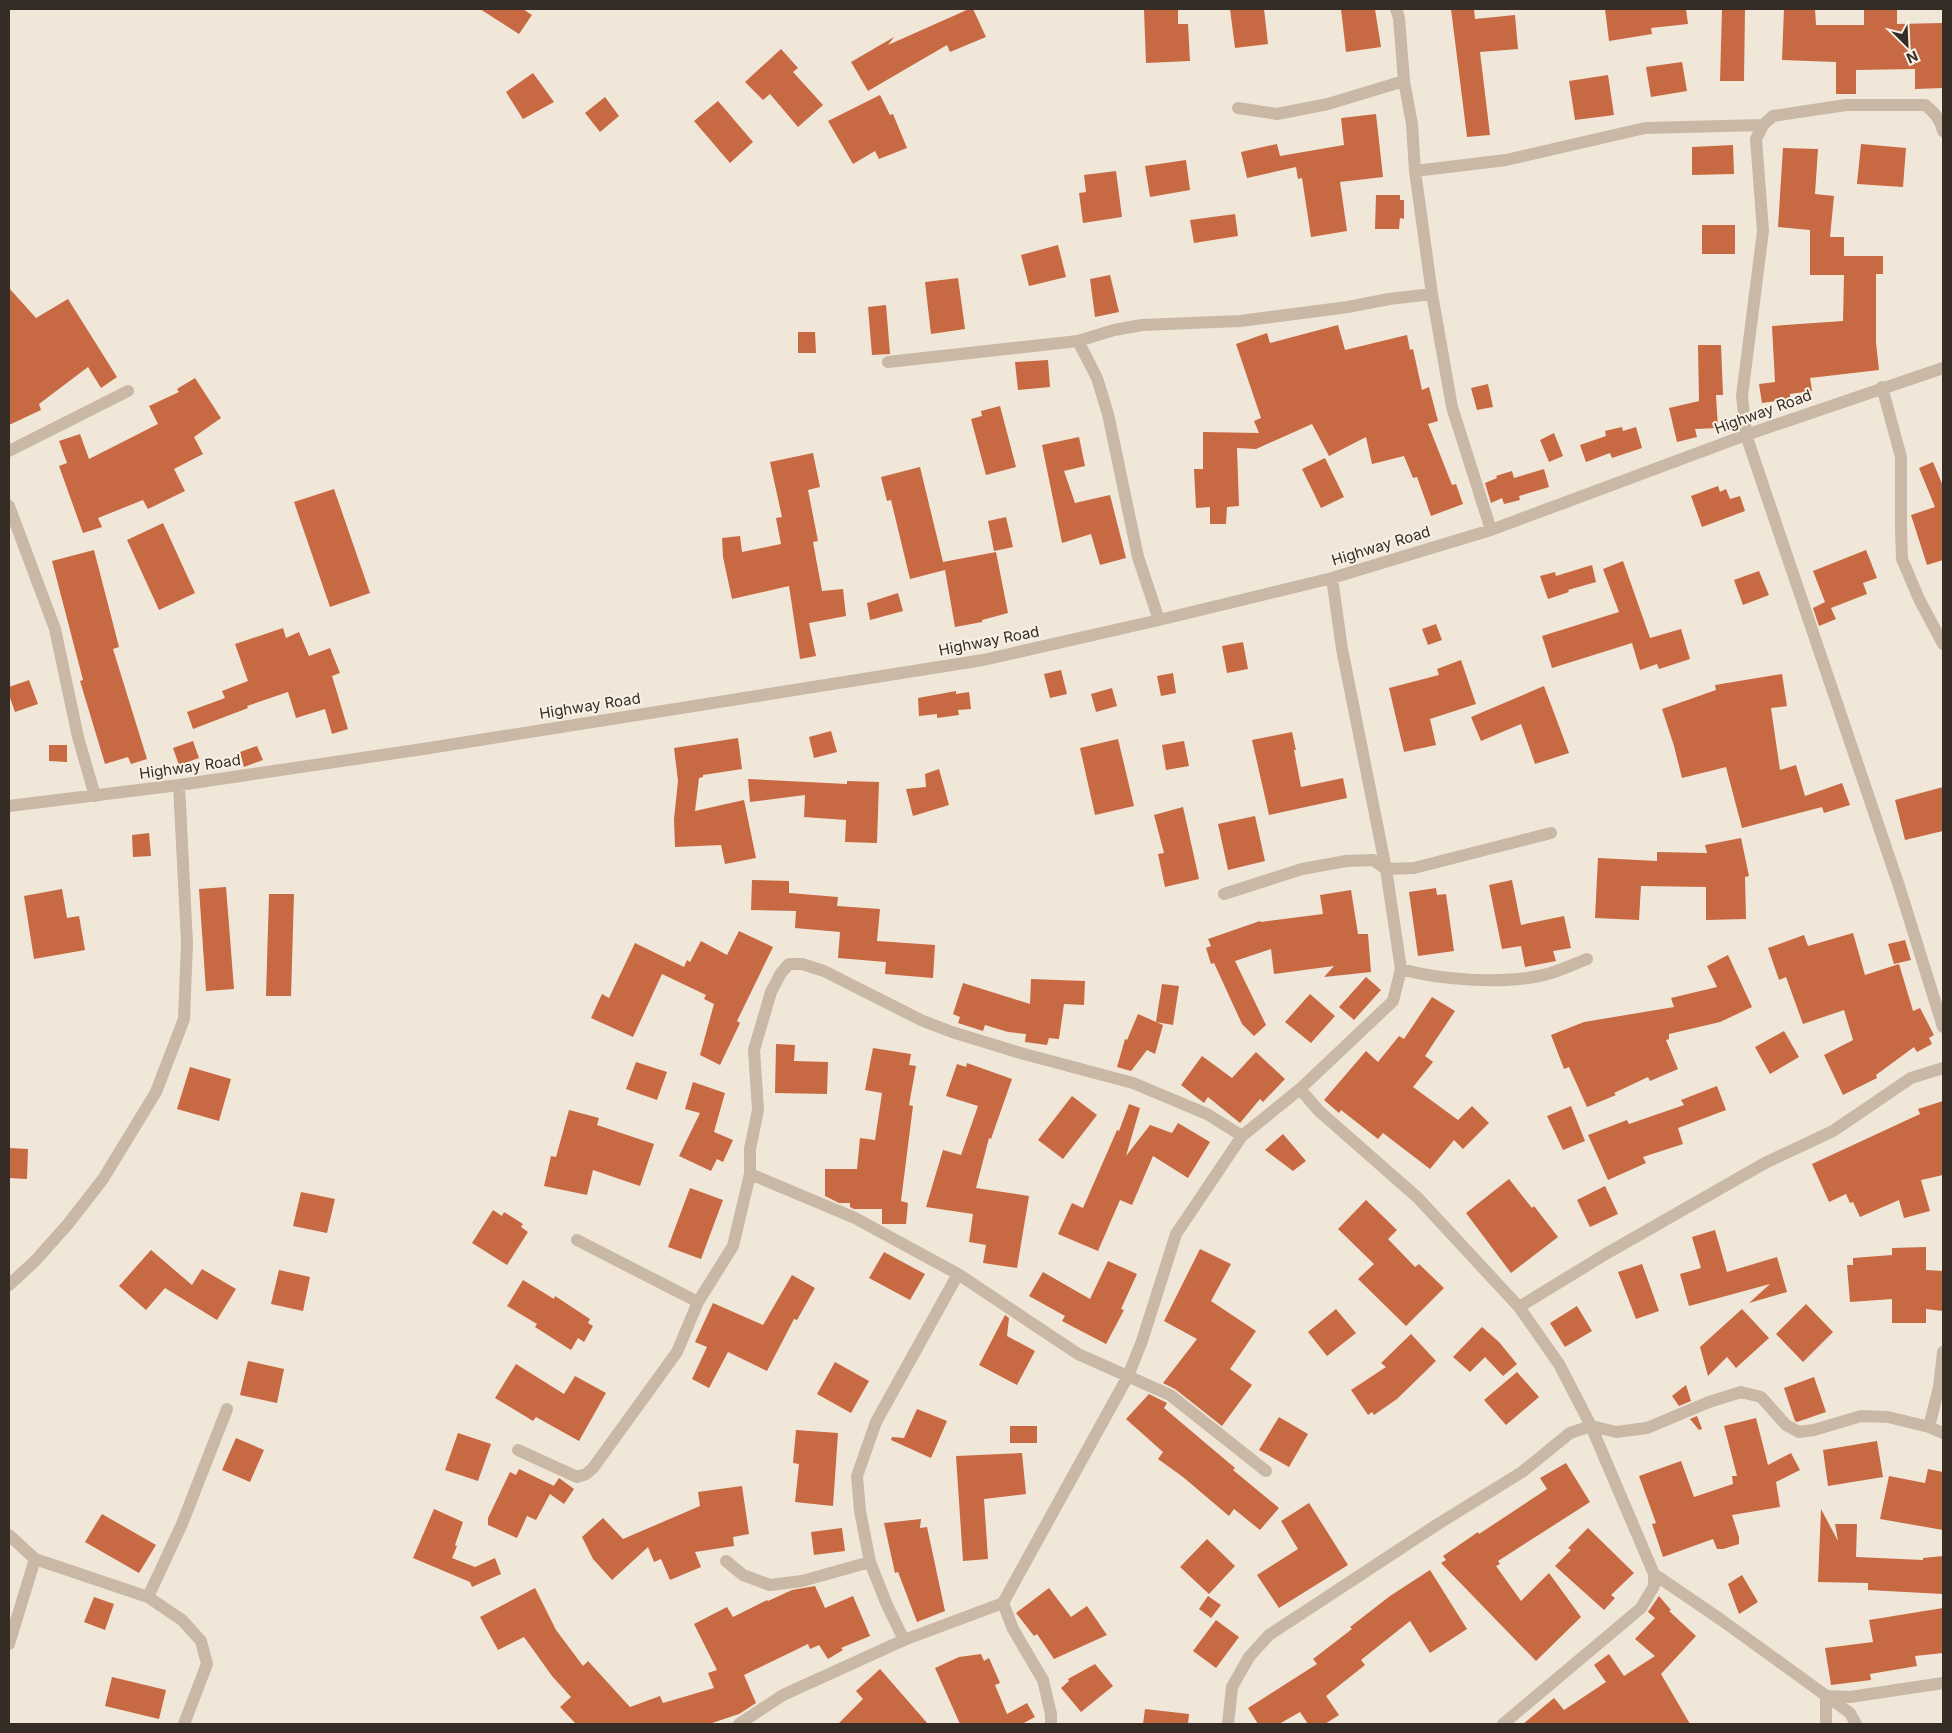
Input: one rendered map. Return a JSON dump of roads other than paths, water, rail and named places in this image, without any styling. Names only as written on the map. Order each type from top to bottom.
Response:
[{"type":"street","points":[[1396,9],[1399,18],[1404,82],[1412,124],[1415,171],[1432,294],[1452,407],[1490,530]]},
{"type":"street","points":[[1238,108],[1277,114],[1328,104],[1404,82]]},
{"type":"street","points":[[1943,131],[1941,122],[1935,112],[1925,105],[1846,105],[1774,116],[1764,125],[1756,139],[1763,231],[1742,396],[1746,435],[1900,889],[1943,1027]]},
{"type":"street","points":[[1415,171],[1506,160],[1645,128],[1764,125]]},
{"type":"street","points":[[888,362],[1078,342],[1114,330],[1142,325],[1240,321],[1432,294]]},
{"type":"street","points":[[1078,342],[1098,378],[1108,414],[1138,557],[1159,620]]},
{"type":"street","name":"Highway Road","points":[[9,806],[179,785],[423,749],[983,660],[1332,578],[1490,530],[1746,435],[1882,387],[1943,368]]},
{"type":"street","points":[[1882,387],[1901,457],[1902,559],[1919,598],[1943,644]]},
{"type":"street","points":[[9,451],[128,391]]},
{"type":"street","points":[[9,506],[56,629],[78,736],[94,796]]},
{"type":"street","points":[[739,1724],[782,1695],[904,1640],[1003,1603],[1128,1376],[1142,1341],[1176,1234],[1242,1136],[1300,1089],[1393,1001],[1401,969],[1386,869],[1342,649],[1332,578]]},
{"type":"street","points":[[9,1285],[42,1253],[103,1179],[156,1092],[184,1019],[187,943],[179,785]]},
{"type":"street","points":[[1224,894],[1302,869],[1346,861],[1373,860],[1386,869],[1414,868],[1551,833]]},
{"type":"street","points":[[1401,969],[1422,975],[1492,980],[1540,976],[1587,959]]},
{"type":"street","points":[[518,1450],[576,1477],[586,1474],[593,1468],[678,1352],[698,1302],[733,1246],[750,1174],[750,1149],[758,1110],[754,1050],[771,992],[781,973],[789,964],[802,964],[824,971],[923,1021],[952,1032],[1024,1054],[1133,1083],[1207,1114],[1242,1136]]},
{"type":"street","points":[[1520,1307],[1604,1255],[1757,1168],[1833,1131],[1911,1078],[1943,1068]]},
{"type":"street","points":[[1300,1089],[1319,1111],[1418,1198],[1520,1307],[1559,1364],[1591,1426],[1654,1574],[1654,1586],[1641,1608],[1504,1724]]},
{"type":"street","points":[[750,1174],[855,1218],[958,1274],[1078,1354],[1170,1395],[1266,1471]]},
{"type":"street","points":[[577,1240],[698,1302]]},
{"type":"street","points":[[904,1640],[887,1605],[870,1562],[860,1511],[857,1476],[876,1422],[958,1274]]},
{"type":"street","points":[[1929,1427],[1940,1387],[1943,1352]]},
{"type":"street","points":[[1228,1724],[1232,1688],[1249,1657],[1268,1635],[1438,1524],[1522,1472],[1570,1433],[1591,1426],[1616,1432],[1647,1428],[1709,1402],[1741,1392],[1761,1397],[1786,1425],[1799,1432],[1814,1430],[1861,1416],[1888,1417],[1929,1427],[1943,1433]]},
{"type":"street","points":[[148,1596],[182,1524],[227,1409]]},
{"type":"street","points":[[9,1535],[36,1560],[148,1596],[182,1620],[201,1641],[207,1664],[184,1724]]},
{"type":"street","points":[[9,1644],[36,1560]]},
{"type":"street","points":[[726,1561],[743,1575],[770,1585],[802,1582],[870,1562]]},
{"type":"street","points":[[1654,1574],[1850,1713],[1856,1724]]},
{"type":"street","points":[[1003,1603],[1013,1629],[1042,1680],[1051,1714],[1051,1724]]},
{"type":"street","points":[[1826,1696],[1850,1697],[1943,1683]]},
{"type":"street","points":[[1826,1696],[1826,1724]]}]
